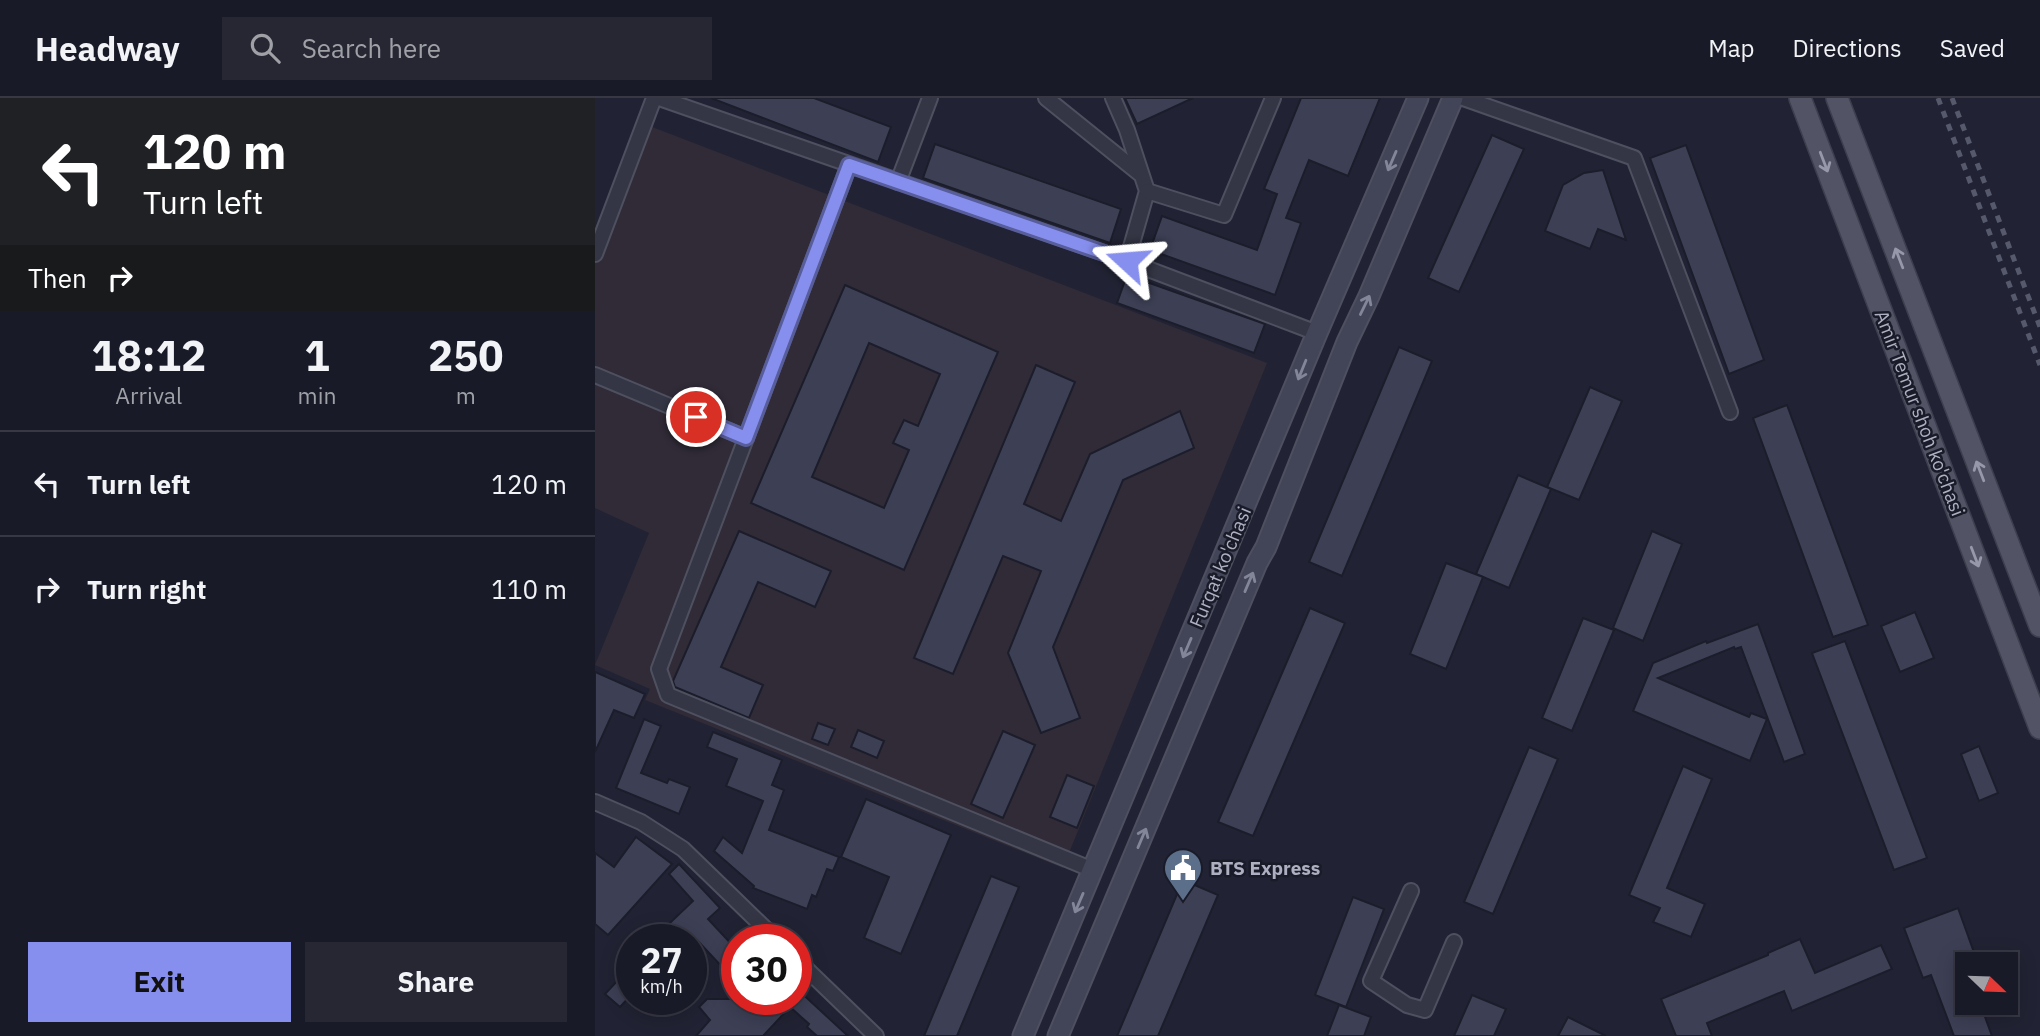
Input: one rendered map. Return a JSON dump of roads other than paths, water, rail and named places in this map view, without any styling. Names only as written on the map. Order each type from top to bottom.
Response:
[{"type":"main road","name":"Furqat ko'chasi","points":[[1023,1036],[1418,98]]},
{"type":"main road","name":"Furqat ko'chasi","points":[[1058,1036],[1266,547],[1346,342],[1369,296],[1453,98]]},
{"type":"main road","name":"Amir Temur shoh ko'chasi","points":[[1800,98],[2040,728]]},
{"type":"main road","name":"Amir Temur shoh ko'chasi","points":[[1837,98],[2040,626]]},
{"type":"street","points":[[898,183],[930,98]]},
{"type":"street","points":[[1113,98],[1127,130],[1147,191],[1127,261]]},
{"type":"street","points":[[1147,191],[1224,215],[1273,98]]},
{"type":"street","points":[[1463,98],[1633,158],[1730,412]]},
{"type":"street","points":[[595,254],[662,99],[1127,261],[1317,333]]},
{"type":"street","points":[[1051,100],[1140,174]]},
{"type":"street","points":[[849,165],[659,669],[668,695],[1093,870]]},
{"type":"street","points":[[595,375],[746,438]]},
{"type":"street","points":[[595,802],[641,822],[683,849],[760,924]]},
{"type":"street","points":[[1411,891],[1371,981],[1407,1005],[1425,1010],[1454,942]]},
{"type":"street","points":[[812,974],[876,1036]]},
{"type":"railway","points":[[1938,98],[2040,365]]},
{"type":"railway","points":[[1952,98],[2040,327]]},
{"type":"place","name":"BTS Express","points":[[1183,902]]}]
